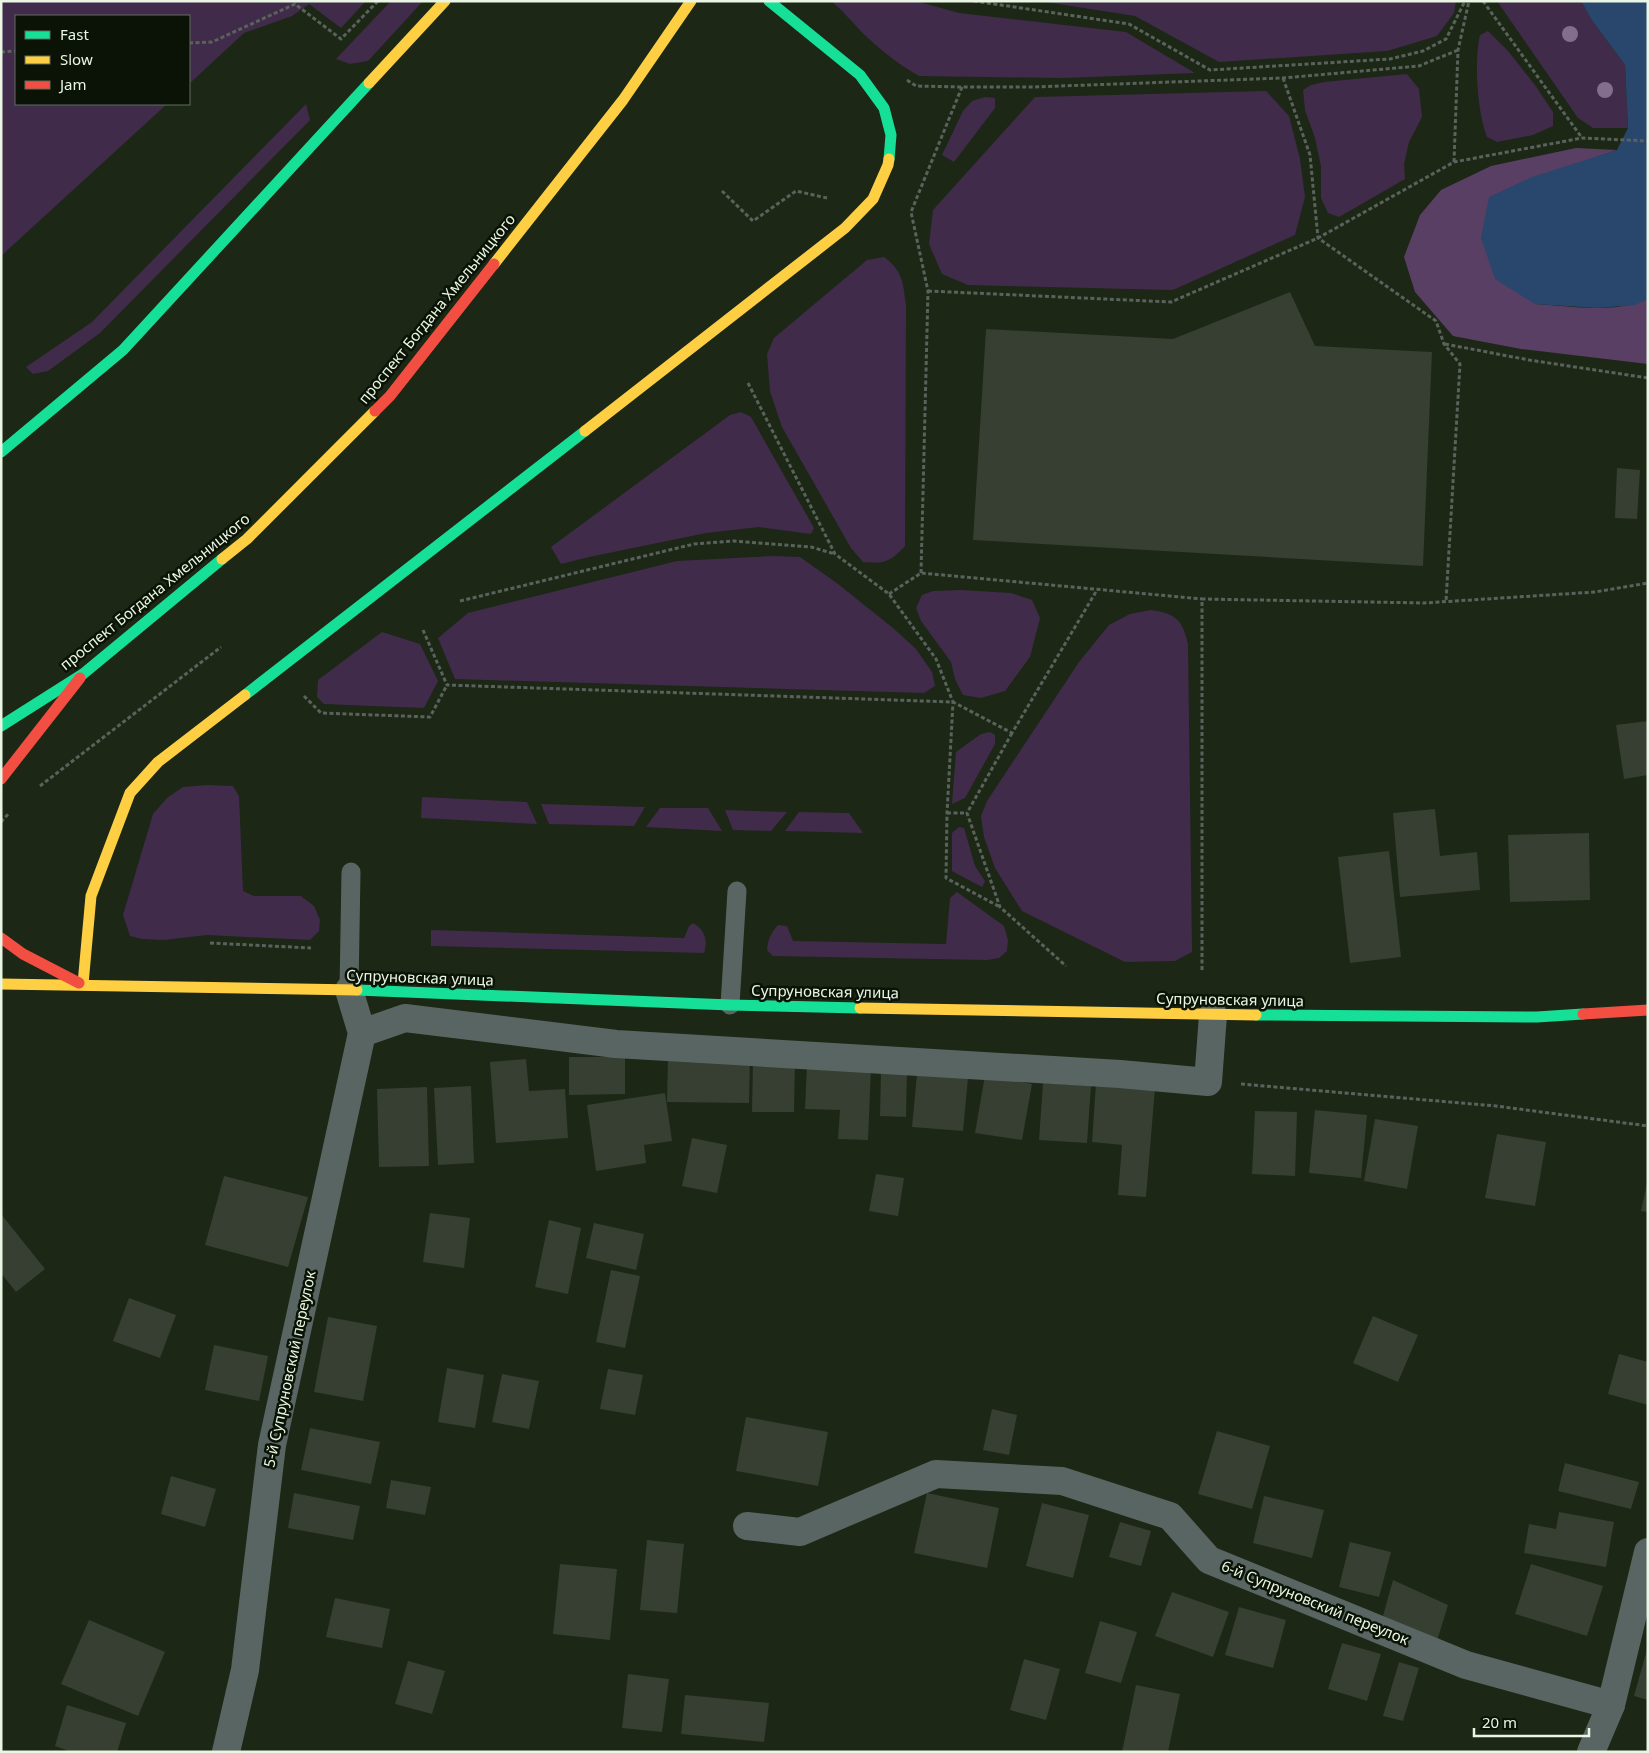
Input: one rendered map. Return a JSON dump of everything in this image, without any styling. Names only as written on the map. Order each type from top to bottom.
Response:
[{"type":"street","points":[[1,452],[123,350],[445,1]]},
{"type":"street","name":"проспект Богдана Хмельницкого","points":[[1,726],[83,674],[247,539],[390,396],[623,100],[691,1]]},
{"type":"street","points":[[1,938],[24,954],[83,984],[91,896],[130,792],[158,762],[845,228],[873,199],[888,165],[891,134],[884,108],[860,75],[769,1]]},
{"type":"street","points":[[1,779],[83,674]]},
{"type":"street","name":"Супруновская улица","points":[[1,984],[349,990],[730,1006],[1212,1016],[1537,1017],[1648,1010]]},
{"type":"street","name":"5-й Супруновский переулок","points":[[226,1752],[245,1670],[272,1445],[362,1033],[349,990]]},
{"type":"street","points":[[362,1033],[405,1018],[616,1044],[1120,1074],[1208,1082],[1212,1016]]},
{"type":"street","name":"6-й Супруновский переулок","points":[[747,1526],[800,1532],[936,1474],[1062,1481],[1170,1516],[1209,1560],[1466,1665],[1611,1705]]},
{"type":"street","points":[[1591,1752],[1611,1705],[1648,1552]]},
{"type":"lane","points":[[349,990],[351,872]]},
{"type":"lane","points":[[730,1006],[737,891]]},
{"type":"path","points":[[190,43],[212,42],[296,4],[341,39],[378,1]]},
{"type":"path","points":[[974,1],[1129,24],[1210,70],[1390,58],[1423,51],[1446,39],[1465,1]]},
{"type":"path","points":[[1454,162],[1458,50],[1469,1]]},
{"type":"path","points":[[1483,1],[1582,138]]},
{"type":"path","points":[[901,75],[916,86],[962,87],[1033,87],[1283,78],[1419,66],[1458,50]]},
{"type":"path","points":[[1,52],[15,52]]},
{"type":"path","points":[[1283,78],[1310,155],[1318,238],[1436,321],[1444,344],[1460,364],[1446,601]]},
{"type":"path","points":[[921,573],[928,291],[911,212],[962,87]]},
{"type":"path","points":[[928,291],[1171,302],[1318,238],[1454,162],[1582,138],[1648,141]]},
{"type":"path","points":[[722,191],[753,221],[796,191],[831,198]]},
{"type":"path","points":[[1444,344],[1529,360],[1648,378]]},
{"type":"path","points":[[748,384],[835,554]]},
{"type":"path","points":[[460,601],[694,544],[734,541],[810,547],[835,554],[889,594],[936,659],[953,702],[947,814],[946,878],[1000,907],[1066,966]]},
{"type":"path","points":[[889,594],[921,573],[1202,599],[1424,603],[1594,592],[1648,582]]},
{"type":"path","points":[[1000,907],[967,814],[1012,733],[1097,590]]},
{"type":"path","points":[[1202,599],[1202,970]]},
{"type":"path","points":[[423,630],[447,685]]},
{"type":"path","points":[[39,787],[221,647]]},
{"type":"path","points":[[447,685],[953,702],[1012,733]]},
{"type":"path","points":[[304,696],[321,713],[430,717],[447,685]]},
{"type":"path","points":[[1,822],[11,811]]},
{"type":"path","points":[[947,814],[967,814]]},
{"type":"path","points":[[210,943],[311,948]]},
{"type":"path","points":[[1208,1082],[1496,1106],[1648,1126]]},
{"type":"shaded area","points":[[1,1],[366,1],[341,28],[309,4],[292,16],[244,33],[190,83],[190,15],[15,15],[15,105],[166,105],[1,256]]},
{"type":"shaded area","points":[[391,1],[423,1],[368,61],[350,64],[336,59]]},
{"type":"shaded area","points":[[831,1],[916,1],[959,13],[1126,32],[1195,73],[1063,78],[919,76],[880,48]]},
{"type":"shaded area","points":[[1039,1],[1456,1],[1454,13],[1437,36],[1387,51],[1219,62],[1135,16]]},
{"type":"shaded area","points":[[1497,1],[1581,1],[1591,19],[1625,65],[1628,128],[1593,128],[1578,118]]},
{"type":"shaded area","points":[[1488,31],[1508,51],[1535,85],[1553,112],[1553,126],[1533,135],[1497,142],[1487,137],[1479,101],[1477,58],[1480,35]]},
{"type":"shaded area","points":[[1407,74],[1419,89],[1422,117],[1409,142],[1404,164],[1405,179],[1339,217],[1328,213],[1321,198],[1321,166],[1315,138],[1305,110],[1303,90],[1311,85],[1324,82]]},
{"type":"shaded area","points":[[1266,91],[1289,116],[1300,159],[1305,197],[1295,235],[1173,290],[968,285],[942,274],[929,244],[933,210],[1035,97]]},
{"type":"shaded area","points":[[985,97],[995,98],[995,108],[954,162],[942,155],[963,111],[972,101]]},
{"type":"shaded area","points":[[306,104],[310,120],[100,333],[48,371],[33,374],[26,367],[92,322]]},
{"type":"shaded area","points":[[1576,148],[1617,150],[1599,156],[1535,304],[1607,308],[1635,304],[1648,299],[1648,364],[1521,349],[1453,336],[1415,292],[1404,257],[1420,215],[1441,190],[1491,166]]},
{"type":"shaded area","points":[[884,257],[899,273],[903,284],[906,305],[905,546],[887,561],[871,563],[863,562],[851,548],[782,427],[770,391],[767,354],[774,338],[867,260]]},
{"type":"shaded area","points":[[741,412],[751,417],[814,528],[811,534],[759,527],[706,533],[561,564],[551,547],[730,415]]},
{"type":"shaded area","points":[[774,556],[800,557],[838,584],[893,628],[916,649],[932,672],[935,686],[924,693],[455,679],[438,638],[468,613],[677,561]]},
{"type":"shaded area","points":[[961,590],[1011,593],[1032,600],[1040,618],[1030,657],[1005,691],[981,698],[963,695],[955,679],[951,662],[921,621],[916,608],[922,595],[933,591]]},
{"type":"shaded area","points":[[1151,610],[1166,613],[1177,619],[1188,644],[1192,952],[1175,961],[1125,962],[1022,911],[995,868],[984,837],[981,816],[987,801],[1079,662],[1109,625],[1130,614]]},
{"type":"shaded area","points":[[382,632],[420,644],[438,681],[424,708],[324,704],[317,697],[318,680]]},
{"type":"shaded area","points":[[990,732],[995,735],[995,744],[965,798],[952,804],[956,752],[981,734]]},
{"type":"shaded area","points":[[233,786],[239,796],[243,891],[254,896],[301,896],[314,906],[320,920],[319,931],[310,940],[207,935],[164,940],[142,939],[130,936],[123,915],[153,814],[167,798],[183,787]]},
{"type":"shaded area","points":[[422,797],[527,802],[537,824],[421,818]]},
{"type":"shaded area","points":[[541,804],[645,807],[634,826],[549,824]]},
{"type":"shaded area","points":[[660,808],[708,808],[722,831],[646,827]]},
{"type":"shaded area","points":[[725,810],[787,812],[771,831],[733,830]]},
{"type":"shaded area","points":[[799,812],[849,813],[863,833],[785,831]]},
{"type":"shaded area","points":[[959,827],[964,828],[975,866],[985,881],[982,887],[952,871],[952,833]]},
{"type":"shaded area","points":[[957,892],[1004,926],[1008,940],[1007,951],[999,958],[987,960],[773,956],[767,950],[770,936],[778,925],[787,926],[793,941],[946,944],[950,898]]},
{"type":"shaded area","points":[[693,923],[703,932],[706,944],[704,953],[431,946],[431,930],[684,938],[689,926]]},
{"type":"water","points":[[1581,1],[1648,1],[1648,299],[1635,305],[1597,308],[1535,304],[1495,279],[1481,238],[1489,197],[1532,177],[1617,150],[1628,128],[1625,65],[1591,19]]},
{"type":"building","points":[[1290,292],[1315,346],[1432,352],[1423,566],[973,540],[986,329],[1173,339]]},
{"type":"building","points":[[1617,468],[1640,470],[1637,519],[1615,518]]},
{"type":"building","points":[[1648,721],[1648,775],[1624,779],[1616,725]]},
{"type":"building","points":[[1435,809],[1440,856],[1477,852],[1480,890],[1400,897],[1393,813]]},
{"type":"building","points":[[1589,833],[1590,900],[1510,902],[1508,835]]},
{"type":"building","points":[[1389,851],[1401,957],[1350,963],[1338,857]]},
{"type":"building","points":[[668,1056],[750,1057],[749,1103],[667,1102]]},
{"type":"building","points":[[569,1057],[625,1057],[625,1094],[569,1095]]},
{"type":"building","points":[[526,1059],[529,1091],[565,1089],[568,1138],[496,1143],[490,1062]]},
{"type":"building","points":[[753,1060],[795,1060],[794,1112],[752,1112]]},
{"type":"building","points":[[807,1065],[871,1068],[868,1140],[838,1139],[840,1110],[805,1109]]},
{"type":"building","points":[[881,1070],[907,1070],[906,1117],[880,1116]]},
{"type":"building","points":[[917,1074],[968,1078],[963,1131],[912,1127]]},
{"type":"building","points":[[985,1075],[1032,1084],[1022,1140],[975,1133]]},
{"type":"building","points":[[1043,1083],[1091,1086],[1087,1143],[1039,1140]]},
{"type":"building","points":[[1096,1083],[1155,1088],[1146,1197],[1118,1195],[1122,1145],[1092,1142]]},
{"type":"building","points":[[471,1086],[474,1163],[438,1165],[434,1088]]},
{"type":"building","points":[[427,1087],[429,1166],[379,1167],[377,1089]]},
{"type":"building","points":[[665,1093],[672,1141],[644,1145],[646,1163],[596,1171],[587,1105]]},
{"type":"building","points":[[1315,1110],[1367,1115],[1361,1178],[1309,1173]]},
{"type":"building","points":[[1255,1111],[1297,1112],[1295,1176],[1252,1174]]},
{"type":"building","points":[[1375,1119],[1418,1126],[1407,1189],[1364,1181]]},
{"type":"building","points":[[1497,1134],[1546,1142],[1535,1206],[1485,1198]]},
{"type":"building","points":[[692,1138],[727,1145],[717,1193],[682,1186]]},
{"type":"building","points":[[876,1174],[904,1178],[898,1216],[869,1211]]},
{"type":"building","points":[[224,1176],[308,1197],[288,1267],[205,1245]]},
{"type":"building","points":[[1648,1183],[1648,1212],[1641,1211]]},
{"type":"building","points":[[430,1213],[470,1218],[464,1268],[423,1262]]},
{"type":"building","points":[[1,1214],[45,1269],[16,1292],[1,1273]]},
{"type":"building","points":[[549,1220],[581,1228],[568,1294],[535,1287]]},
{"type":"building","points":[[594,1223],[644,1234],[636,1270],[586,1258]]},
{"type":"building","points":[[611,1270],[640,1276],[625,1348],[596,1342]]},
{"type":"building","points":[[129,1298],[176,1315],[160,1358],[113,1341]]},
{"type":"building","points":[[1373,1316],[1418,1335],[1398,1382],[1353,1363]]},
{"type":"building","points":[[328,1317],[377,1326],[363,1401],[314,1392]]},
{"type":"building","points":[[214,1345],[268,1356],[259,1401],[205,1390]]},
{"type":"building","points":[[1619,1354],[1648,1362],[1648,1405],[1608,1394]]},
{"type":"building","points":[[447,1368],[484,1375],[475,1428],[438,1422]]},
{"type":"building","points":[[608,1369],[643,1375],[635,1415],[600,1409]]},
{"type":"building","points":[[502,1374],[539,1381],[529,1429],[492,1422]]},
{"type":"building","points":[[992,1409],[1017,1415],[1009,1455],[983,1450]]},
{"type":"building","points":[[746,1417],[828,1432],[818,1486],[736,1471]]},
{"type":"building","points":[[310,1428],[380,1442],[371,1484],[301,1470]]},
{"type":"building","points":[[1217,1431],[1270,1446],[1252,1509],[1198,1494]]},
{"type":"building","points":[[1565,1463],[1639,1482],[1631,1509],[1558,1491]]},
{"type":"building","points":[[171,1476],[216,1489],[205,1527],[161,1514]]},
{"type":"building","points":[[391,1480],[431,1487],[425,1515],[386,1508]]},
{"type":"building","points":[[294,1493],[360,1506],[353,1540],[288,1528]]},
{"type":"building","points":[[927,1493],[999,1508],[987,1568],[914,1553]]},
{"type":"building","points":[[1264,1496],[1324,1510],[1312,1558],[1253,1543]]},
{"type":"building","points":[[1042,1503],[1089,1515],[1073,1578],[1026,1566]]},
{"type":"building","points":[[1559,1512],[1614,1522],[1606,1567],[1524,1553],[1529,1524],[1556,1529]]},
{"type":"building","points":[[1120,1522],[1151,1531],[1141,1566],[1109,1557]]},
{"type":"building","points":[[647,1540],[684,1544],[677,1613],[640,1610]]},
{"type":"building","points":[[1350,1542],[1391,1552],[1379,1597],[1339,1587]]},
{"type":"building","points":[[560,1564],[617,1569],[610,1640],[553,1634]]},
{"type":"building","points":[[1531,1564],[1603,1586],[1587,1636],[1515,1614]]},
{"type":"building","points":[[1393,1580],[1448,1605],[1437,1641],[1383,1616]]},
{"type":"building","points":[[1172,1592],[1229,1612],[1213,1657],[1155,1636]]},
{"type":"building","points":[[335,1598],[390,1609],[382,1648],[326,1637]]},
{"type":"building","points":[[1239,1607],[1286,1620],[1273,1668],[1225,1655]]},
{"type":"building","points":[[89,1620],[165,1652],[138,1716],[61,1684]]},
{"type":"building","points":[[1100,1621],[1137,1632],[1121,1683],[1085,1673]]},
{"type":"building","points":[[1342,1643],[1381,1654],[1367,1701],[1328,1689]]},
{"type":"building","points":[[1648,1646],[1648,1700],[1634,1696]]},
{"type":"building","points":[[1024,1659],[1060,1669],[1046,1720],[1010,1710]]},
{"type":"building","points":[[408,1661],[445,1671],[432,1714],[395,1704]]},
{"type":"building","points":[[1399,1662],[1419,1668],[1403,1721],[1383,1716]]},
{"type":"building","points":[[628,1674],[669,1679],[662,1732],[622,1728]]},
{"type":"building","points":[[1136,1685],[1180,1694],[1168,1752],[1122,1752]]},
{"type":"building","points":[[685,1695],[769,1703],[764,1742],[681,1734]]},
{"type":"building","points":[[67,1705],[126,1723],[117,1752],[72,1752],[55,1746]]},
{"type":"traffic: fast","points":[[769,1],[860,75],[884,108],[891,135],[889,159]]},
{"type":"traffic: fast","points":[[1,452],[123,350],[369,83]]},
{"type":"traffic: fast","points":[[245,695],[585,431]]},
{"type":"traffic: fast","points":[[1,726],[83,674],[222,559]]},
{"type":"traffic: fast","points":[[357,990],[730,1005],[860,1008]]},
{"type":"traffic: fast","points":[[1256,1015],[1537,1017],[1583,1014]]},
{"type":"traffic: slow","points":[[369,83],[445,1]]},
{"type":"traffic: slow","points":[[494,264],[623,100],[691,1]]},
{"type":"traffic: slow","points":[[585,431],[845,228],[873,199],[889,159]]},
{"type":"traffic: slow","points":[[222,559],[247,539],[375,411]]},
{"type":"traffic: slow","points":[[83,984],[91,896],[130,793],[158,762],[245,695]]},
{"type":"traffic: slow","points":[[1,984],[357,990]]},
{"type":"traffic: slow","points":[[860,1008],[1256,1015]]},
{"type":"traffic: jam","points":[[375,411],[390,396],[494,264]]},
{"type":"traffic: jam","points":[[1,779],[80,678]]},
{"type":"traffic: jam","points":[[1,938],[23,954],[79,983]]},
{"type":"traffic: jam","points":[[1583,1014],[1648,1010]]}]
